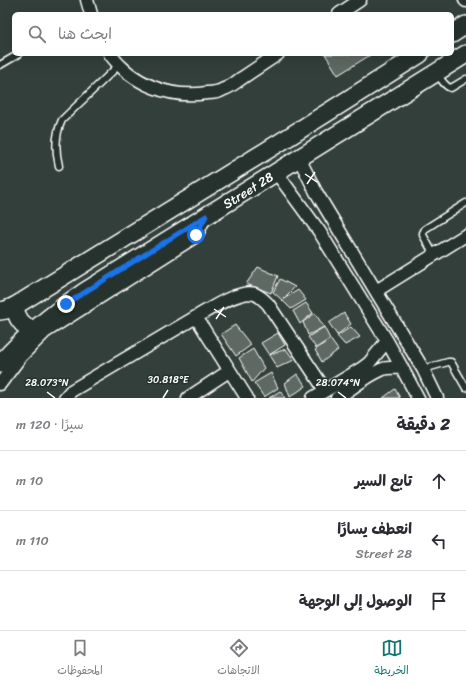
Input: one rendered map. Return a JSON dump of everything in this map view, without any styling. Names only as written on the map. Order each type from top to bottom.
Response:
[{"type":"street","points":[[87,0],[90,12]]},
{"type":"street","points":[[342,12],[360,0]]},
{"type":"street","points":[[454,33],[466,25]]},
{"type":"street","name":"Street 28","points":[[0,364],[34,330],[66,304],[84,292],[466,54]]},
{"type":"street","points":[[112,56],[128,73],[150,86],[162,91],[187,95],[225,89],[275,56]]},
{"type":"street","name":"Street 28","points":[[7,309],[193,196],[417,56]]},
{"type":"street","points":[[299,158],[316,192],[423,370],[437,398]]},
{"type":"street","points":[[276,172],[319,231],[387,341],[418,398]]},
{"type":"street","points":[[0,384],[22,356],[45,332],[193,238],[198,232],[206,216],[193,196]]},
{"type":"street","points":[[319,231],[334,222]]},
{"type":"street","points":[[376,291],[466,234]]},
{"type":"street","points":[[65,398],[71,392],[232,297],[241,294],[254,293],[262,297],[268,304],[325,390]]},
{"type":"street","points":[[7,309],[15,313],[18,319],[27,328],[34,330]]},
{"type":"street","points":[[196,317],[247,398]]},
{"type":"street","points":[[313,398],[361,369],[374,358],[387,341]]},
{"type":"street","points":[[337,398],[384,369],[402,368]]},
{"type":"street","points":[[188,398],[229,371]]},
{"type":"lane","points":[[0,65],[16,56]]},
{"type":"lane","points":[[59,166],[56,153],[56,140],[62,120],[119,65]]},
{"type":"lane","points":[[436,73],[449,88],[466,79]]},
{"type":"lane","points":[[434,255],[423,235],[423,231],[466,203]]},
{"type":"lane","points":[[423,370],[451,362],[466,388]]},
{"type":"building","points":[[326,56],[369,56],[338,75]]},
{"type":"building","points":[[258,267],[278,276],[271,293],[246,284]]},
{"type":"building","points":[[280,279],[295,287],[282,300],[273,292]]},
{"type":"building","points":[[298,290],[306,300],[291,309],[282,300]]},
{"type":"building","points":[[306,303],[313,313],[300,324],[293,311]]},
{"type":"building","points":[[315,313],[324,327],[308,335],[303,322]]},
{"type":"building","points":[[344,313],[351,324],[337,335],[329,323]]},
{"type":"building","points":[[235,325],[251,345],[236,356],[221,334]]},
{"type":"building","points":[[324,327],[330,339],[316,348],[308,337]]},
{"type":"building","points":[[351,327],[360,337],[345,345],[337,336]]},
{"type":"building","points":[[278,333],[285,345],[269,355],[261,343]]},
{"type":"building","points":[[330,339],[338,350],[322,362],[315,350]]},
{"type":"building","points":[[253,349],[264,368],[252,382],[239,358]]},
{"type":"building","points":[[286,349],[294,360],[277,368],[269,355]]},
{"type":"building","points":[[271,373],[278,388],[264,397],[254,383]]},
{"type":"building","points":[[297,374],[306,386],[290,397],[285,383]]},
{"type":"building","points":[[395,389],[400,398],[383,398]]},
{"type":"building","points":[[280,391],[285,398],[269,398]]},
{"type":"route","points":[[66,304],[206,216],[196,235]]}]
